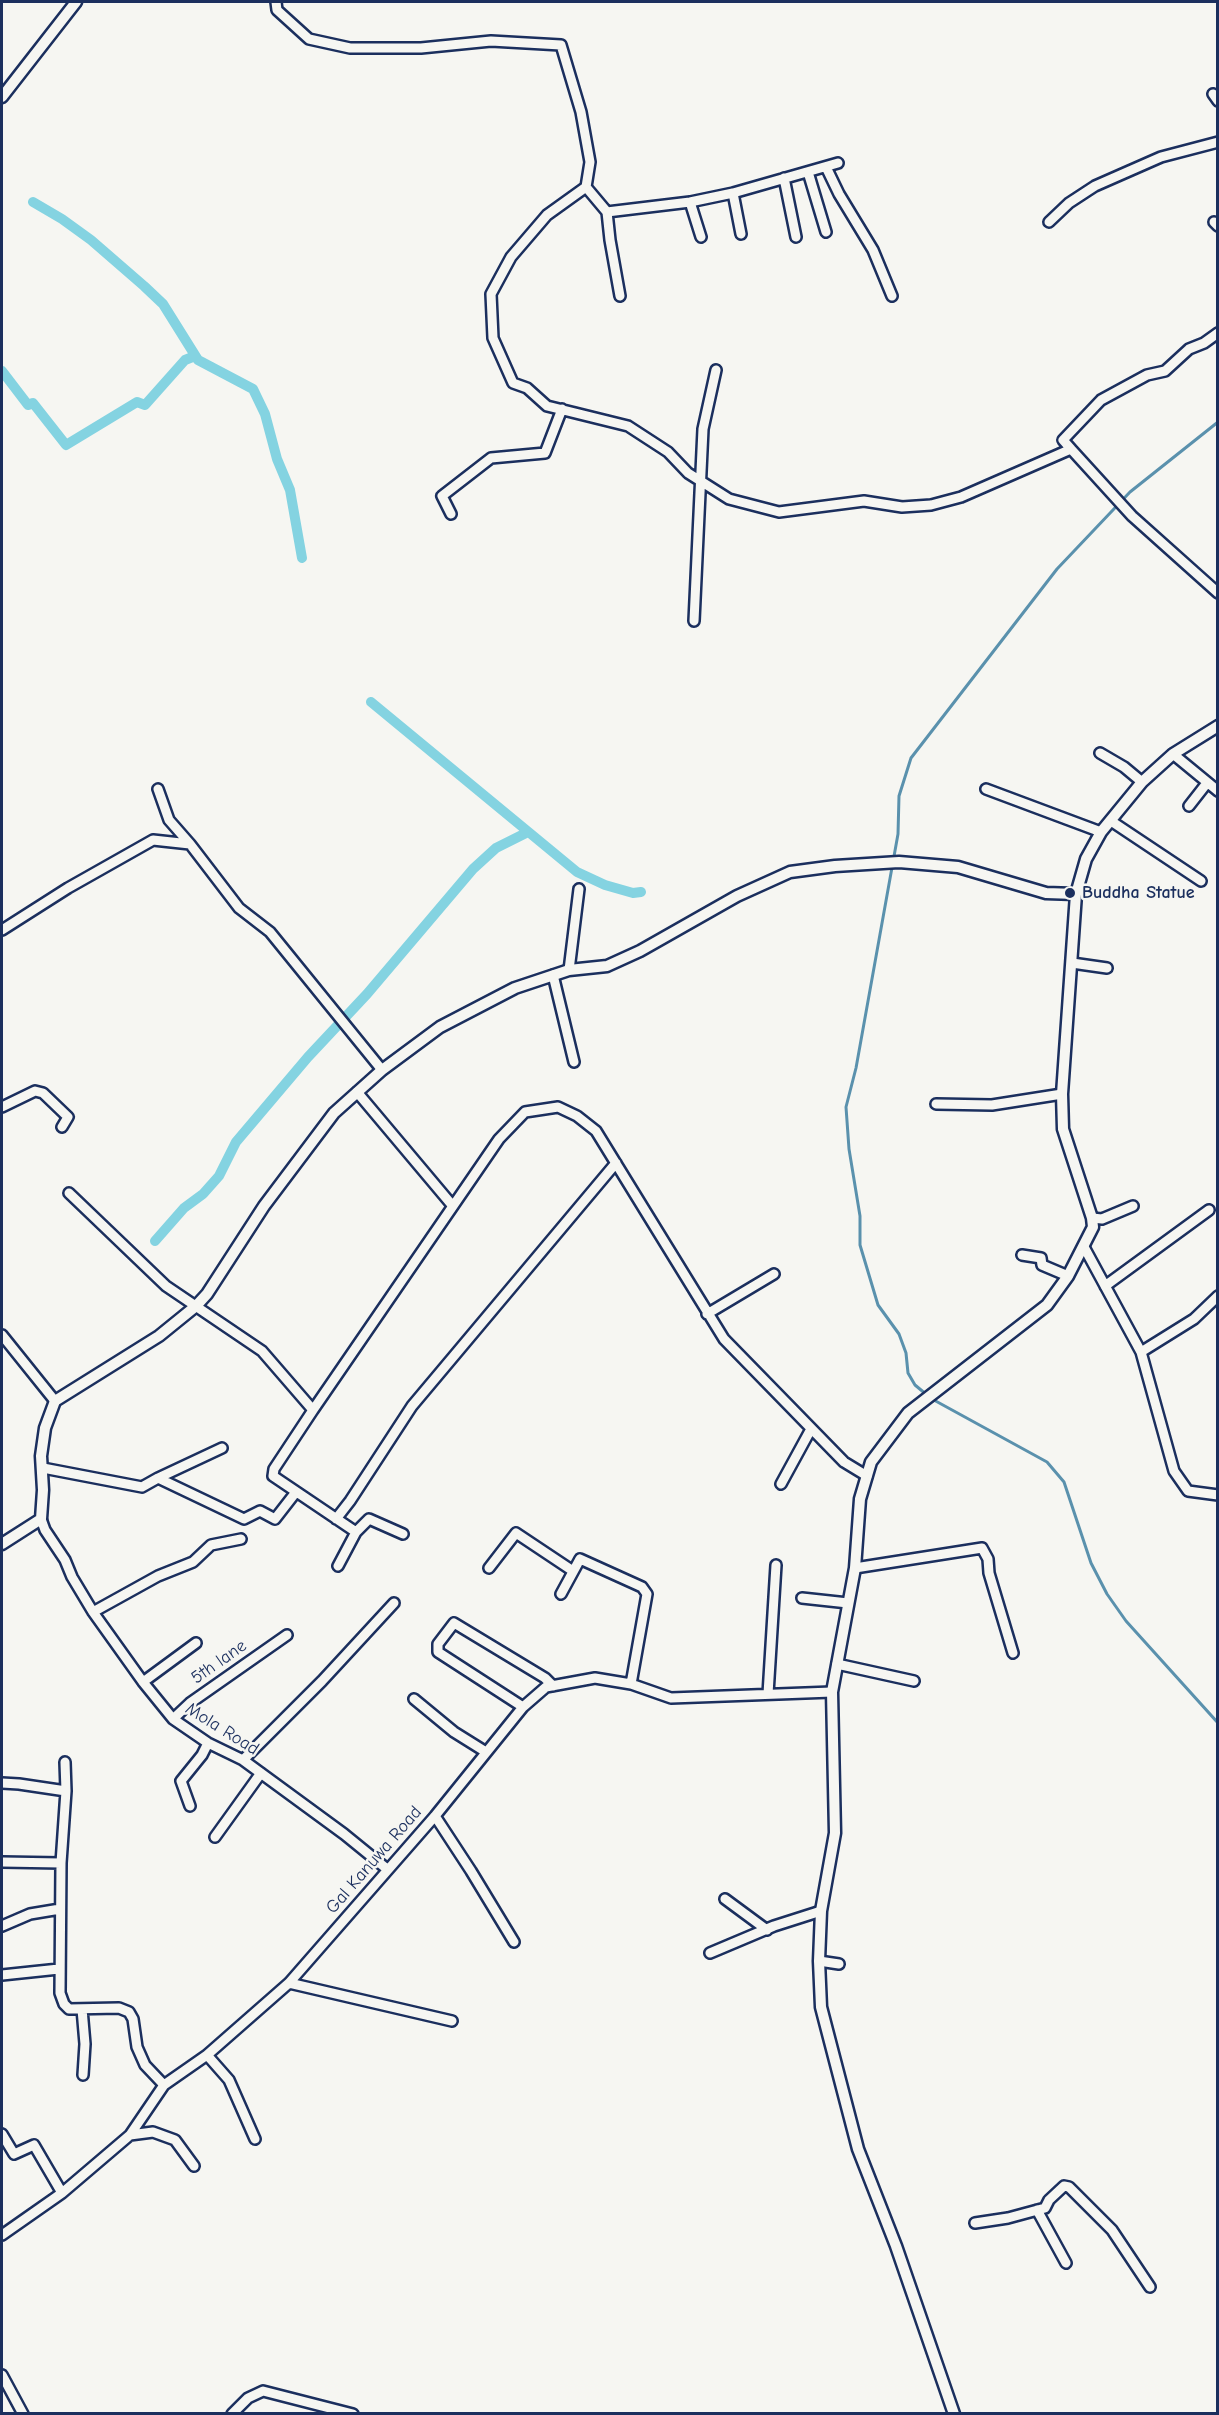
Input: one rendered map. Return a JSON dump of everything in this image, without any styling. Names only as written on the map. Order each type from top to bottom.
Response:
[{"type":"street","points":[[2,97],[76,2]]},
{"type":"street","points":[[276,2],[277,10],[309,39],[350,48],[421,48],[491,41],[561,45],[581,112],[590,162],[586,187],[547,215],[511,256],[491,294],[493,338],[513,383],[527,388],[547,406],[628,426],[668,452],[688,473],[729,499],[779,512],[864,501],[902,507],[931,505],[961,497],[1071,449]]},
{"type":"street","points":[[1049,222],[1069,203],[1095,186],[1161,157],[1218,142]]},
{"type":"street","points":[[607,212],[690,202],[733,193],[838,163]]},
{"type":"street","points":[[826,167],[839,194],[873,250],[892,296]]},
{"type":"street","points":[[808,172],[826,232]]},
{"type":"street","points":[[784,178],[796,237]]},
{"type":"street","points":[[586,187],[607,212],[609,240],[620,296]]},
{"type":"street","points":[[733,193],[741,234]]},
{"type":"street","points":[[690,202],[700,237]]},
{"type":"street","points":[[1218,333],[1204,343],[1189,349],[1165,371],[1147,375],[1101,400],[1063,440],[1132,516],[1218,593]]},
{"type":"street","points":[[694,621],[703,429],[716,370]]},
{"type":"street","points":[[451,514],[442,496],[491,458],[545,453],[562,409]]},
{"type":"street","points":[[954,2414],[896,2246],[858,2149],[821,2007],[819,1961],[821,1911],[835,1833],[832,1692],[855,1568],[860,1499],[871,1462],[908,1413],[1047,1305],[1068,1276],[1084,1247],[1093,1227],[1092,1218],[1063,1129],[1062,1094],[1077,894],[1086,859],[1101,832],[1142,782],[1173,754],[1218,726]]},
{"type":"street","points":[[1100,753],[1124,767],[1142,782]]},
{"type":"street","points":[[1173,754],[1218,791]]},
{"type":"street","points":[[1189,806],[1208,783]]},
{"type":"street","points":[[158,789],[169,820],[239,908],[270,932],[382,1070]]},
{"type":"street","points":[[986,789],[1101,832]]},
{"type":"street","points":[[1111,821],[1201,881]]},
{"type":"street","points":[[2,930],[68,888],[153,840],[190,844]]},
{"type":"street","points":[[2,1544],[41,1519],[43,1468],[41,1456],[45,1428],[55,1401],[159,1336],[196,1306],[207,1294],[264,1206],[334,1113],[382,1070],[440,1027],[515,988],[569,970],[607,966],[650,945],[737,896],[790,872],[899,862],[958,867],[1046,892],[1077,894]]},
{"type":"street","points":[[569,970],[579,890]]},
{"type":"street","points":[[1072,963],[1107,968]]},
{"type":"street","points":[[553,975],[574,1062]]},
{"type":"street","points":[[2,1107],[35,1091],[43,1094],[68,1117],[62,1127]]},
{"type":"street","points":[[357,1092],[452,1205]]},
{"type":"street","points":[[936,1104],[992,1105],[1062,1094]]},
{"type":"street","points":[[356,1532],[273,1476],[274,1469],[499,1139],[525,1112],[558,1107],[576,1116],[596,1131],[724,1339],[844,1462],[867,1476]]},
{"type":"street","points":[[336,1518],[350,1501],[412,1406],[616,1163]]},
{"type":"street","points":[[69,1193],[166,1286],[262,1350],[313,1410]]},
{"type":"street","points":[[1092,1218],[1102,1220],[1133,1206]]},
{"type":"street","points":[[1105,1286],[1209,1210]]},
{"type":"street","points":[[1084,1247],[1142,1352],[1174,1471],[1188,1491],[1218,1495]]},
{"type":"street","points":[[1022,1255],[1041,1258],[1042,1265],[1068,1276]]},
{"type":"street","points":[[707,1314],[774,1274]]},
{"type":"street","points":[[1142,1352],[1194,1319],[1218,1296]]},
{"type":"street","points":[[2,1335],[55,1401]]},
{"type":"street","points":[[781,1484],[811,1429]]},
{"type":"street","points":[[43,1468],[142,1487],[222,1449]]},
{"type":"street","points":[[158,1478],[244,1519],[260,1511],[275,1519],[296,1492]]},
{"type":"street","name":"Mola Road","points":[[41,1519],[45,1530],[65,1560],[93,1612],[142,1682],[173,1719],[208,1743],[243,1760],[344,1834],[387,1869]]},
{"type":"street","points":[[338,1566],[356,1532],[369,1519],[403,1534]]},
{"type":"street","points":[[489,1568],[516,1533],[573,1570]]},
{"type":"street","points":[[93,1612],[158,1576],[193,1562],[211,1545],[241,1539]]},
{"type":"street","points":[[855,1568],[982,1548],[988,1558],[989,1573],[1013,1653]]},
{"type":"street","points":[[561,1594],[580,1559],[642,1587],[647,1594],[631,1684]]},
{"type":"street","points":[[768,1694],[776,1565]]},
{"type":"street","points":[[802,1598],[848,1603]]},
{"type":"street","points":[[243,1760],[322,1681],[394,1603]]},
{"type":"street","points":[[523,1707],[438,1652],[438,1644],[454,1623],[545,1678],[553,1686]]},
{"type":"street","name":"5th lane","points":[[173,1719],[190,1703],[287,1635]]},
{"type":"street","points":[[142,1682],[196,1643]]},
{"type":"street","points":[[837,1664],[915,1681]]},
{"type":"street","name":"Gal Kanuwa Road","points":[[2,2235],[62,2193],[130,2135],[164,2085],[207,2055],[289,1983],[435,1816],[523,1707],[546,1687],[595,1678],[631,1684],[672,1698],[832,1692]]},
{"type":"street","points":[[414,1699],[454,1732],[486,1752]]},
{"type":"street","points":[[190,1806],[181,1780],[202,1755],[208,1743]]},
{"type":"street","points":[[65,1762],[66,1791],[60,1909],[60,1993],[64,2004],[69,2009],[119,2008],[129,2012],[133,2019],[136,2047],[146,2066],[164,2085]]},
{"type":"street","points":[[215,1837],[261,1773]]},
{"type":"street","points":[[2,1784],[66,1791]]},
{"type":"street","points":[[435,1816],[514,1942]]},
{"type":"street","points":[[2,1862],[61,1863]]},
{"type":"street","points":[[725,1899],[767,1930]]},
{"type":"street","points":[[2,1926],[30,1914],[60,1909]]},
{"type":"street","points":[[710,1953],[821,1911]]},
{"type":"street","points":[[819,1961],[839,1964]]},
{"type":"street","points":[[2,1975],[59,1969]]},
{"type":"street","points":[[289,1983],[452,2021]]},
{"type":"street","points":[[82,2009],[85,2044],[83,2075]]},
{"type":"street","points":[[207,2055],[229,2080],[255,2139]]},
{"type":"street","points":[[130,2135],[153,2132],[176,2140],[194,2166]]},
{"type":"street","points":[[2,2134],[14,2154],[34,2145],[62,2193]]},
{"type":"street","points":[[975,2223],[1008,2218],[1045,2208],[1048,2200],[1064,2186],[1069,2187],[1112,2230],[1150,2287]]},
{"type":"street","points":[[1037,2210],[1066,2263]]},
{"type":"street","points":[[2,2375],[23,2414]]},
{"type":"street","points":[[232,2414],[248,2398],[263,2391],[353,2414]]},
{"type":"waterway","points":[[33,202],[91,240],[163,304],[198,360],[253,389],[265,414],[277,459],[290,490],[302,558]]},
{"type":"waterway","points":[[2,371],[28,405],[33,403],[66,445],[137,402],[145,405],[185,360],[195,356]]},
{"type":"waterway","points":[[927,1395],[915,1385],[908,1373],[906,1353],[899,1334],[878,1305],[860,1245],[860,1216],[849,1149],[846,1107],[856,1068],[898,834],[899,796],[911,758],[1057,569],[1130,492],[1218,422]]},
{"type":"waterway","points":[[371,702],[577,872],[605,885],[633,893],[641,892]]},
{"type":"waterway","points":[[155,1241],[184,1208],[203,1194],[219,1176],[236,1142],[308,1057],[367,994],[473,869],[496,848],[528,832]]},
{"type":"waterway","points":[[932,1399],[1047,1462],[1064,1482],[1091,1563],[1107,1594],[1126,1621],[1218,1723]]},
{"type":"place","name":"Buddha Statue","points":[[1070,893]]}]
